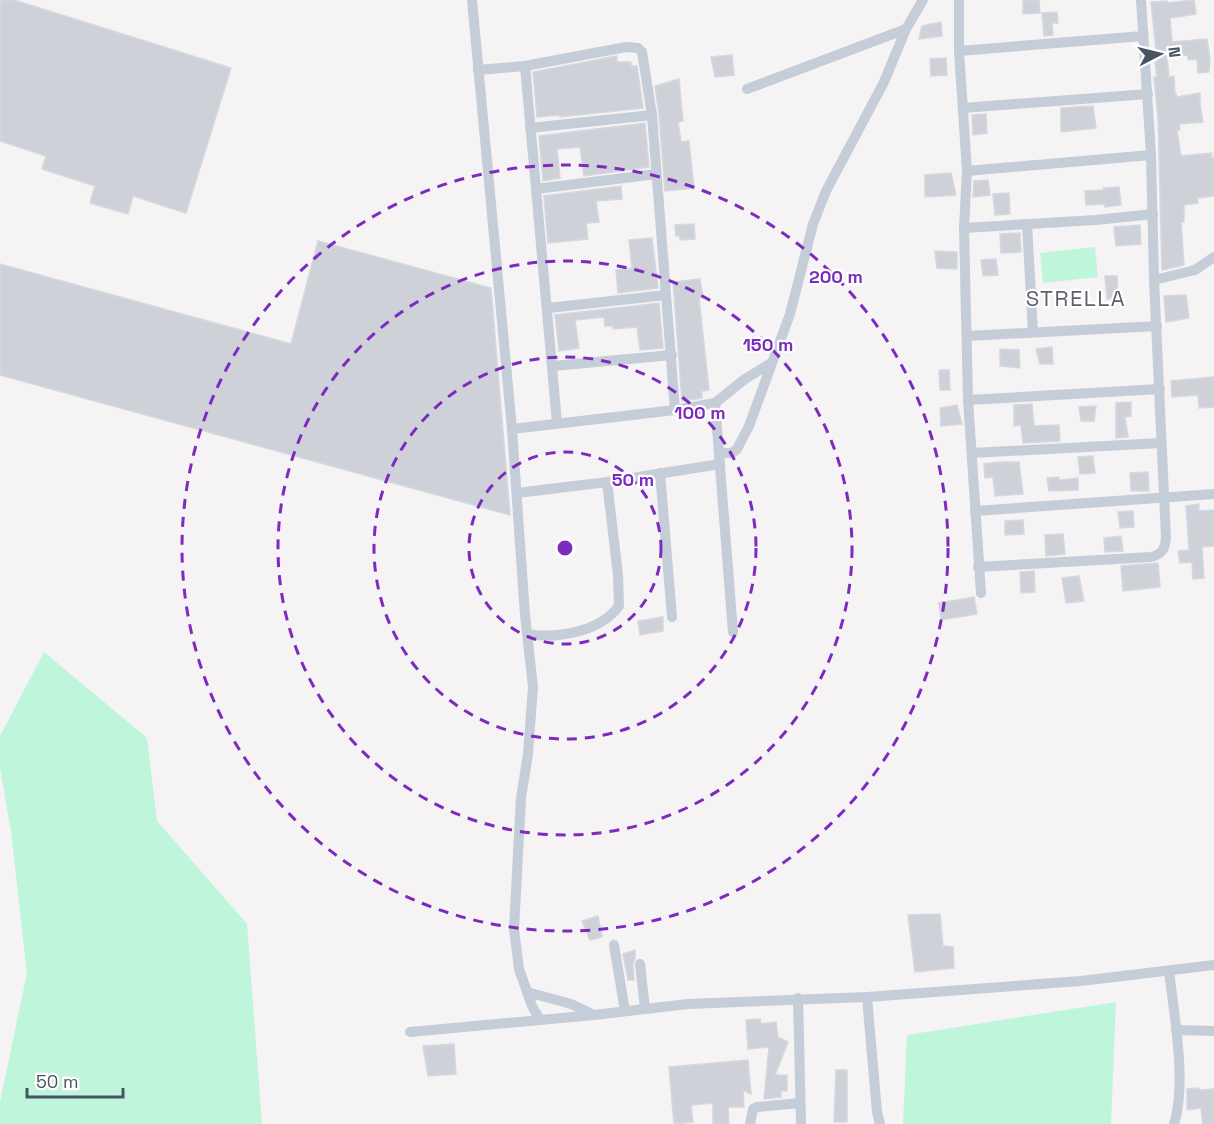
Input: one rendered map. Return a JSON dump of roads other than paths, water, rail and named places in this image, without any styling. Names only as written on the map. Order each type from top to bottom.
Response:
[{"type":"street","points":[[472,0],[512,429],[527,634],[532,663],[533,707],[521,798],[514,929],[519,969],[540,1020]]},
{"type":"street","points":[[517,493],[660,473],[719,459],[740,446],[759,402],[790,314],[813,224],[826,191],[884,82],[906,29],[923,0]]},
{"type":"street","points":[[959,0],[959,51],[967,171],[964,228],[968,400],[981,593]]},
{"type":"street","points":[[978,567],[1131,559],[1159,555],[1165,547],[1151,154],[1141,0]]},
{"type":"street","points":[[747,89],[906,29]]},
{"type":"street","points":[[959,51],[1143,36]]},
{"type":"street","points":[[478,70],[525,66],[626,47],[638,48],[642,52],[652,115],[675,410]]},
{"type":"street","points":[[525,66],[557,423]]},
{"type":"street","points":[[963,108],[1148,94]]},
{"type":"street","points":[[530,128],[652,115]]},
{"type":"street","points":[[967,171],[1151,154]]},
{"type":"street","points":[[536,189],[656,174]]},
{"type":"street","points":[[964,228],[1153,214]]},
{"type":"street","points":[[1027,224],[1034,332]]},
{"type":"street","points":[[1154,280],[1195,270],[1214,257]]},
{"type":"street","points":[[548,308],[666,295]]},
{"type":"street","points":[[967,336],[1157,326]]},
{"type":"street","points":[[553,366],[672,355]]},
{"type":"street","points":[[512,429],[675,410],[715,403],[771,363]]},
{"type":"street","points":[[968,400],[1160,390]]},
{"type":"street","points":[[715,403],[734,632]]},
{"type":"street","points":[[972,453],[1161,443]]},
{"type":"street","points":[[660,473],[672,617]]},
{"type":"street","points":[[527,634],[544,636],[578,631],[597,624],[619,606],[618,576],[607,482]]},
{"type":"street","points":[[975,511],[1214,494]]},
{"type":"street","points":[[614,945],[625,1011]]},
{"type":"street","points":[[639,964],[645,1009]]},
{"type":"street","points":[[410,1032],[688,1004],[867,997],[1081,981],[1214,965]]},
{"type":"street","points":[[1168,971],[1176,1030],[1179,1102],[1174,1124]]},
{"type":"street","points":[[527,992],[572,1004],[594,1015]]},
{"type":"street","points":[[867,997],[880,1124]]},
{"type":"street","points":[[798,998],[801,1124]]},
{"type":"street","points":[[1176,1030],[1214,1031]]},
{"type":"street","points":[[750,1124],[753,1109],[757,1107],[800,1103]]},
{"type":"district","name":"STRELLA","points":[[1076,298]]}]
